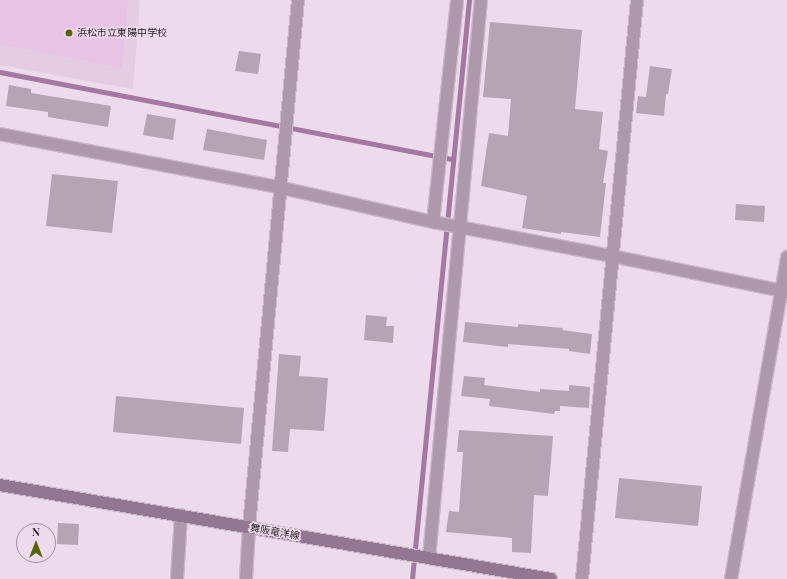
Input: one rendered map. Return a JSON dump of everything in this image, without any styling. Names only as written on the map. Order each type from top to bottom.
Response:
[{"type":"main road","name":"舞阪竜洋線","points":[[0,485],[551,579]]},
{"type":"street","points":[[246,579],[249,527],[282,188],[298,0]]},
{"type":"street","points":[[432,222],[456,0]]},
{"type":"street","points":[[431,558],[481,0]]},
{"type":"street","points":[[582,579],[637,0]]},
{"type":"street","points":[[0,134],[282,188],[432,222],[612,256],[784,291]]},
{"type":"street","points":[[731,579],[784,291],[787,257]]},
{"type":"street","points":[[177,579],[181,515]]},
{"type":"shaded area","name":"浜松市立東陽中学校","points":[[0,0],[140,0],[133,89],[0,65]]},
{"type":"shaded area","name":"浜松市立東陽中学校","points":[[0,0],[128,0],[122,68],[0,44]]},
{"type":"building","points":[[490,22],[582,30],[575,109],[603,112],[599,149],[608,151],[603,183],[606,183],[600,237],[561,232],[561,234],[522,228],[527,196],[481,186],[489,133],[508,136],[511,99],[483,97]]},
{"type":"building","points":[[239,51],[261,54],[258,74],[235,71]]},
{"type":"building","points":[[650,66],[672,69],[668,94],[666,94],[664,116],[636,113],[638,96],[646,97]]},
{"type":"building","points":[[9,85],[31,89],[31,93],[111,106],[108,127],[48,117],[48,112],[6,106]]},
{"type":"building","points":[[147,114],[176,119],[173,140],[143,135]]},
{"type":"building","points":[[207,129],[267,140],[264,160],[203,150]]},
{"type":"building","points":[[52,174],[118,181],[112,233],[46,226]]},
{"type":"building","points":[[736,204],[765,206],[764,222],[735,220]]},
{"type":"building","points":[[366,315],[387,317],[386,326],[394,326],[393,343],[364,340]]},
{"type":"building","points":[[465,322],[518,327],[518,324],[563,328],[562,330],[592,334],[590,354],[569,351],[569,349],[508,344],[508,347],[463,342]]},
{"type":"building","points":[[279,354],[301,356],[299,376],[328,378],[324,431],[290,429],[288,452],[272,451]]},
{"type":"building","points":[[464,376],[485,378],[484,385],[540,392],[540,389],[569,391],[569,385],[590,387],[589,408],[560,406],[560,411],[555,411],[554,414],[489,406],[490,399],[461,396]]},
{"type":"building","points":[[116,396],[244,408],[241,444],[113,432]]},
{"type":"building","points":[[459,430],[553,436],[548,496],[534,495],[531,553],[512,552],[512,538],[446,532],[449,511],[459,512],[463,452],[457,452]]},
{"type":"building","points":[[619,478],[702,486],[698,526],[615,518]]},
{"type":"building","points":[[58,523],[79,524],[78,545],[57,544]]},
{"type":"waterway","points":[[412,579],[469,0]]},
{"type":"waterway","points":[[0,72],[453,159]]},
{"type":"place","name":"浜松市立東陽中学校","points":[[69,33]]}]
